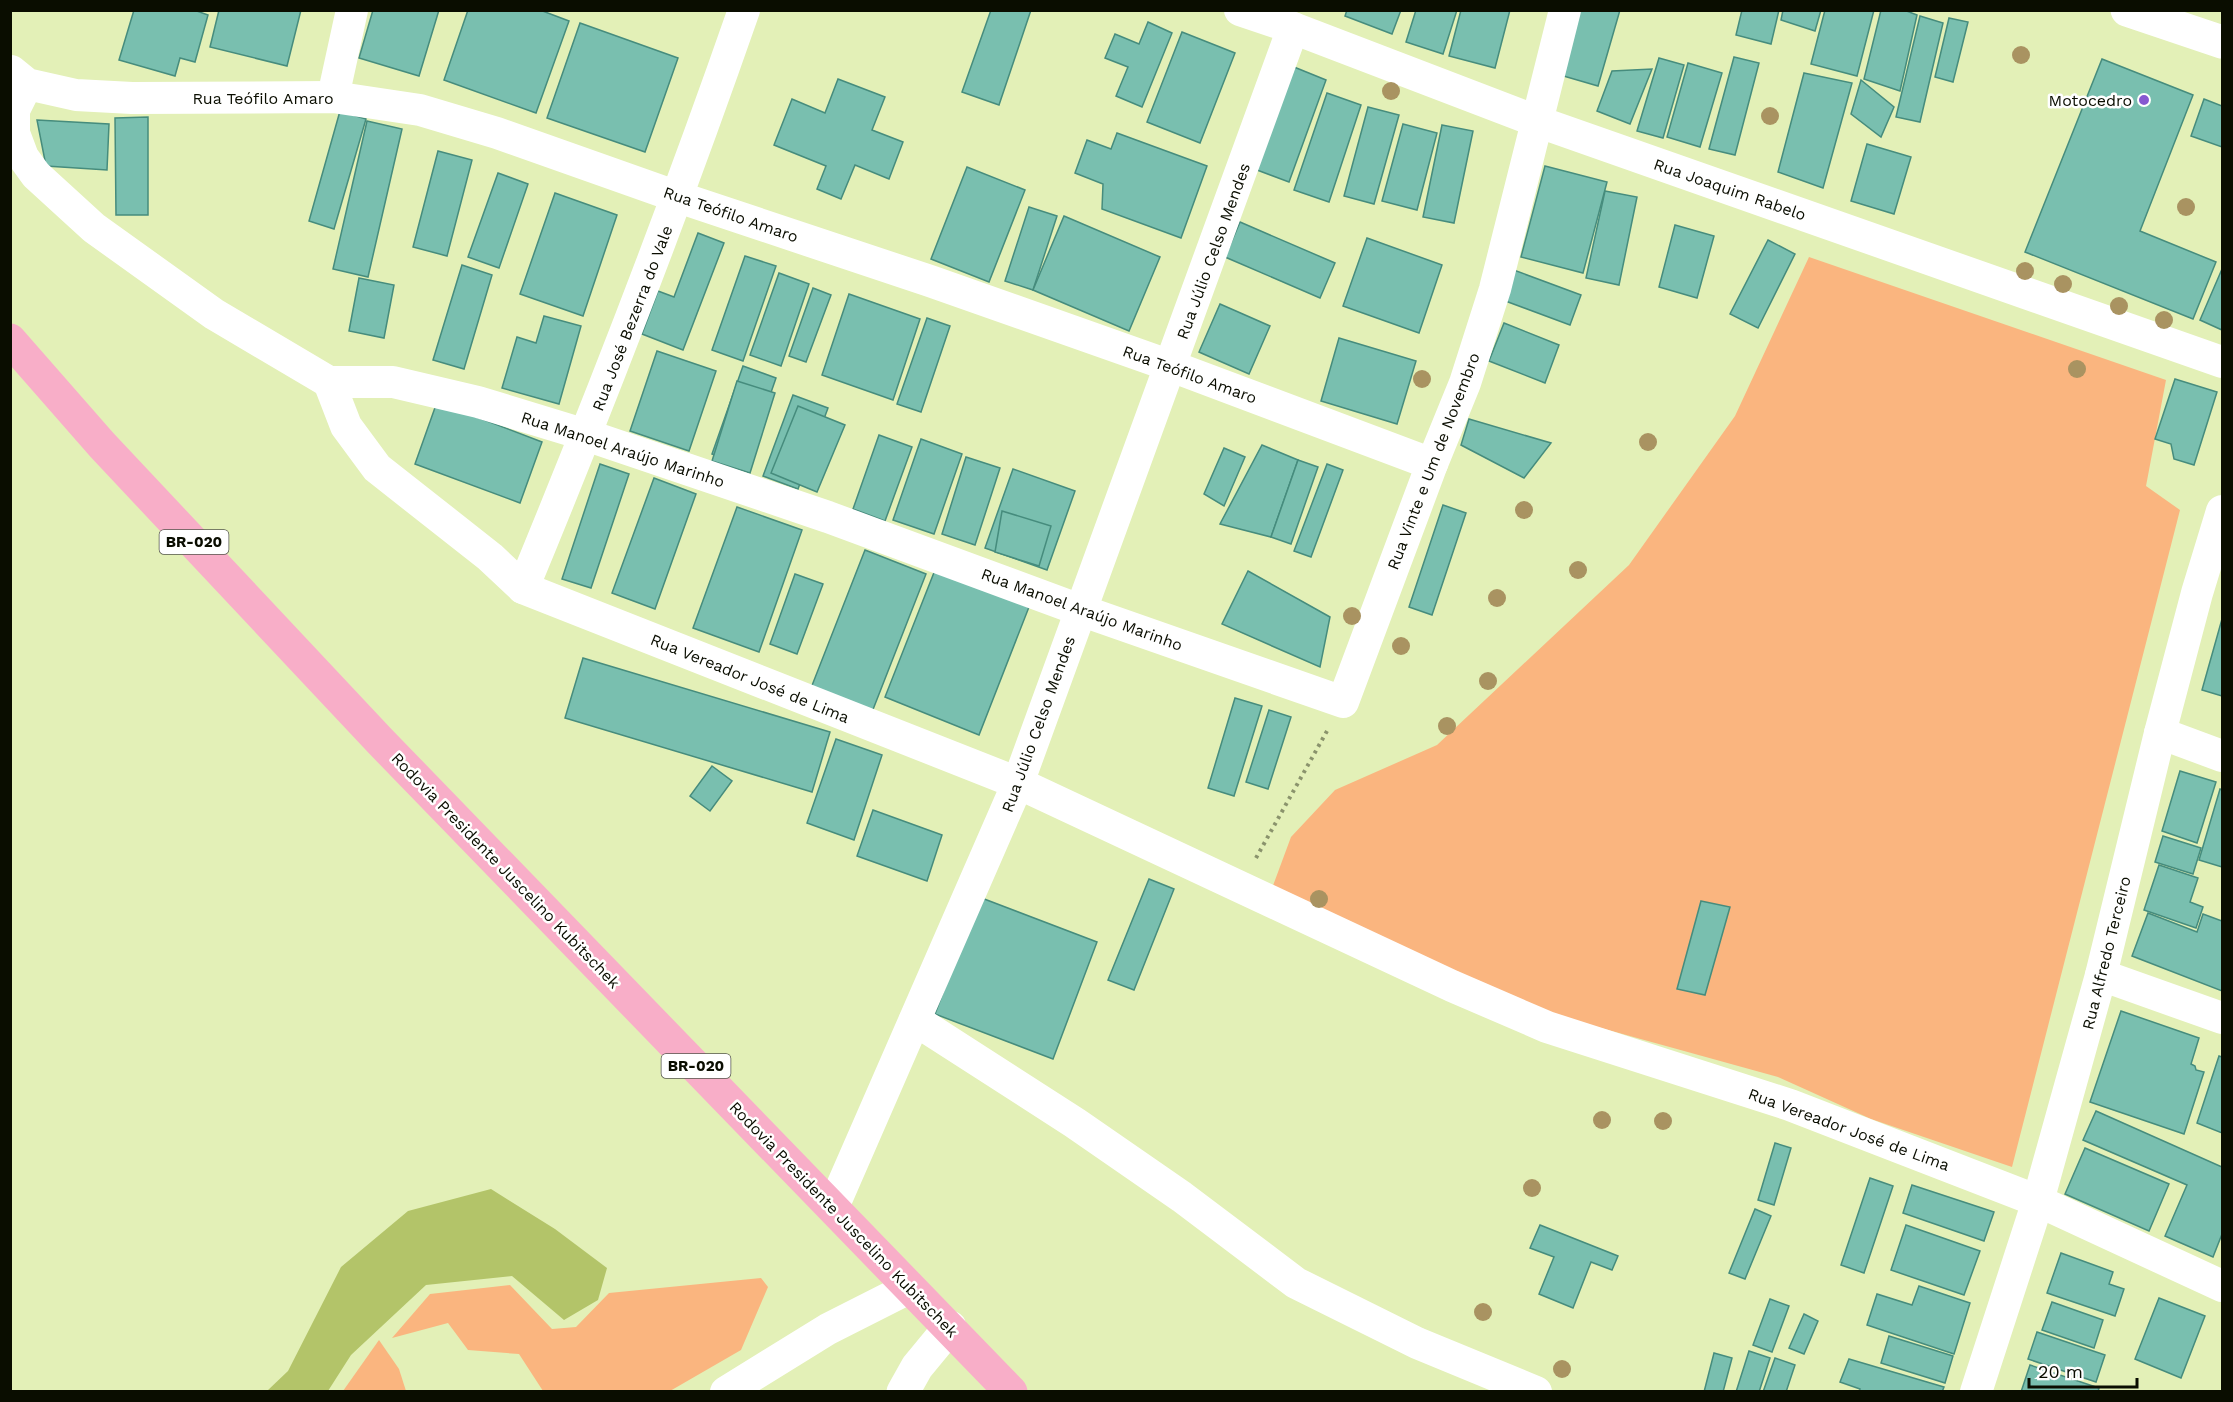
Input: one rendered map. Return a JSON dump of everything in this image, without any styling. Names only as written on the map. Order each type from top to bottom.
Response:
[{"type":"highway","name":"Rodovia Presidente Juscelino Kubitschek","points":[[10,340],[102,445],[372,732],[1011,1392]]},
{"type":"street","points":[[333,97],[352,10]]},
{"type":"street","name":"Rua José Bezerra do Vale","points":[[523,588],[586,435],[678,197],[744,10]]},
{"type":"street","name":"Rua Joaquim Rabelo","points":[[1240,10],[1536,121],[2223,362]]},
{"type":"street","name":"Rua Vinte e Um de Novembro","points":[[1343,702],[1432,464],[1465,383],[1495,289],[1565,10]]},
{"type":"street","points":[[2127,10],[2182,19],[2223,42]]},
{"type":"street","name":"Rua Júlio Celso Mendes","points":[[832,1207],[1018,783],[1293,28]]},
{"type":"street","points":[[19,77],[14,110],[14,133],[23,157],[36,175],[94,228],[214,314],[328,382]]},
{"type":"street","name":"Rua Teófilo Amaro","points":[[19,77],[76,95],[132,99],[333,97],[420,110],[497,133],[678,197],[930,281],[1171,366],[1432,464]]},
{"type":"street","name":"Rua Manoel Araújo Marinho","points":[[328,382],[393,382],[478,402],[586,435],[828,517],[1080,610],[1343,702]]},
{"type":"street","name":"Rua Vereador José de Lima","points":[[328,382],[345,426],[377,468],[490,557],[523,588],[1018,783],[1452,986],[1547,1027],[1790,1105],[2038,1201],[2223,1286]]},
{"type":"street","name":"Rua Alfredo Terceiro","points":[[1976,1392],[2038,1201],[2101,975],[2197,593],[2223,511]]},
{"type":"street","points":[[2160,733],[2223,756]]},
{"type":"street","points":[[2101,975],[2223,1018]]},
{"type":"street","points":[[915,1020],[1076,1123],[1182,1197],[1296,1283],[1417,1343],[1536,1392]]},
{"type":"street","points":[[726,1392],[828,1329],[909,1288]]},
{"type":"street","points":[[903,1392],[917,1367],[950,1327]]},
{"type":"path","points":[[1240,888],[1343,702]]},
{"type":"shaded area","points":[[1809,257],[2166,380],[2146,486],[2180,510],[2012,1167],[1871,1119],[1778,1077],[1554,1015],[1271,891],[1291,837],[1335,790],[1437,745],[1629,565],[1735,416]]},
{"type":"shaded area","points":[[491,1189],[555,1229],[607,1268],[598,1300],[564,1320],[512,1276],[426,1285],[351,1355],[328,1391],[267,1391],[288,1371],[341,1267],[408,1211]]},
{"type":"shaded area","points":[[761,1278],[768,1287],[741,1350],[670,1391],[543,1391],[519,1354],[468,1350],[448,1323],[392,1338],[430,1294],[510,1285],[552,1329],[576,1327],[609,1293]]},
{"type":"shaded area","points":[[379,1340],[399,1369],[406,1391],[343,1391]]},
{"type":"building","points":[[134,10],[194,10],[208,15],[195,62],[180,58],[175,76],[119,60]]},
{"type":"building","points":[[219,10],[301,10],[287,66],[210,47]]},
{"type":"building","points":[[373,10],[439,10],[419,76],[359,58]]},
{"type":"building","points":[[468,10],[540,10],[569,21],[536,113],[444,80]]},
{"type":"building","points":[[991,10],[1031,10],[999,105],[962,92]]},
{"type":"building","points":[[1347,10],[1401,10],[1392,34],[1345,16]]},
{"type":"building","points":[[1416,10],[1457,10],[1443,54],[1406,42]]},
{"type":"building","points":[[1461,10],[1510,10],[1495,68],[1449,56]]},
{"type":"building","points":[[1579,10],[1620,10],[1598,86],[1560,75]]},
{"type":"building","points":[[1742,10],[1779,10],[1771,44],[1736,35]]},
{"type":"building","points":[[1783,10],[1821,10],[1815,31],[1781,20]]},
{"type":"building","points":[[1825,10],[1874,10],[1857,76],[1811,64]]},
{"type":"building","points":[[1881,10],[1904,10],[1917,15],[1900,91],[1864,79]]},
{"type":"building","points":[[1920,16],[1943,23],[1920,122],[1896,117]]},
{"type":"building","points":[[1949,18],[1968,22],[1953,82],[1935,77]]},
{"type":"building","points":[[1148,22],[1172,33],[1142,107],[1116,96],[1128,67],[1105,58],[1115,34],[1139,44]]},
{"type":"building","points":[[580,23],[678,58],[645,152],[547,118]]},
{"type":"building","points":[[1182,32],[1235,53],[1200,143],[1147,122]]},
{"type":"building","points":[[1734,57],[1759,63],[1735,155],[1709,149]]},
{"type":"building","points":[[1659,58],[1684,65],[1663,138],[1637,131]]},
{"type":"building","points":[[2102,59],[2193,95],[2140,231],[2216,262],[2193,319],[2025,252]]},
{"type":"building","points":[[1688,63],[1722,73],[1700,147],[1667,137]]},
{"type":"building","points":[[1294,67],[1326,80],[1289,182],[1257,170]]},
{"type":"building","points":[[1652,69],[1630,124],[1597,111],[1612,71]]},
{"type":"building","points":[[1804,73],[1852,83],[1823,188],[1778,172]]},
{"type":"building","points":[[838,79],[885,97],[872,130],[903,142],[889,179],[855,165],[841,199],[817,189],[826,166],[774,145],[792,99],[825,113]]},
{"type":"building","points":[[1861,80],[1894,107],[1881,137],[1851,114]]},
{"type":"building","points":[[1327,93],[1361,105],[1329,202],[1294,190]]},
{"type":"building","points":[[2204,99],[2222,106],[2222,147],[2191,136]]},
{"type":"building","points":[[1368,107],[1399,115],[1374,204],[1344,196]]},
{"type":"building","points":[[340,111],[366,119],[334,229],[309,221]]},
{"type":"building","points":[[148,117],[148,215],[116,215],[115,118]]},
{"type":"building","points":[[37,120],[109,124],[107,170],[46,166]]},
{"type":"building","points":[[367,121],[402,129],[368,277],[333,269]]},
{"type":"building","points":[[1403,124],[1437,133],[1417,210],[1382,201]]},
{"type":"building","points":[[1442,125],[1473,131],[1454,223],[1423,217]]},
{"type":"building","points":[[1117,133],[1207,166],[1181,238],[1102,209],[1103,184],[1075,173],[1087,140],[1111,149]]},
{"type":"building","points":[[1867,144],[1911,157],[1894,214],[1851,201]]},
{"type":"building","points":[[438,151],[472,160],[447,256],[413,247]]},
{"type":"building","points":[[1545,166],[1607,182],[1583,273],[1521,257]]},
{"type":"building","points":[[967,167],[1025,190],[989,282],[931,259]]},
{"type":"building","points":[[498,173],[528,184],[499,268],[468,257]]},
{"type":"building","points":[[1605,191],[1637,197],[1619,285],[1586,278]]},
{"type":"building","points":[[555,193],[617,215],[583,316],[520,294]]},
{"type":"building","points":[[1029,207],[1057,216],[1033,290],[1005,281]]},
{"type":"building","points":[[1064,216],[1160,257],[1129,331],[1033,290]]},
{"type":"building","points":[[1240,222],[1335,263],[1320,298],[1225,257]]},
{"type":"building","points":[[1675,225],[1714,236],[1697,298],[1659,287]]},
{"type":"building","points":[[698,233],[724,243],[683,350],[642,334],[658,291],[674,297]]},
{"type":"building","points":[[1367,238],[1442,265],[1419,333],[1343,306]]},
{"type":"building","points":[[1768,240],[1795,254],[1758,328],[1730,314]]},
{"type":"building","points":[[745,256],[776,266],[743,361],[712,350]]},
{"type":"building","points":[[462,265],[492,275],[464,369],[433,360]]},
{"type":"building","points":[[1511,269],[1581,295],[1570,325],[1500,299]]},
{"type":"building","points":[[2222,269],[2222,330],[2200,320]]},
{"type":"building","points":[[779,273],[809,284],[781,366],[750,355]]},
{"type":"building","points":[[359,278],[394,285],[384,338],[349,331]]},
{"type":"building","points":[[813,288],[831,295],[806,362],[789,356]]},
{"type":"building","points":[[849,294],[920,319],[893,400],[822,375]]},
{"type":"building","points":[[1220,304],[1270,326],[1249,374],[1199,352]]},
{"type":"building","points":[[544,316],[581,326],[559,404],[502,388],[517,337],[536,343]]},
{"type":"building","points":[[927,318],[950,326],[921,412],[897,404]]},
{"type":"building","points":[[1504,323],[1559,345],[1545,383],[1489,361]]},
{"type":"building","points":[[1339,338],[1416,361],[1397,424],[1321,401]]},
{"type":"building","points":[[657,351],[716,371],[689,451],[630,431]]},
{"type":"building","points":[[743,366],[776,378],[746,465],[712,454]]},
{"type":"building","points":[[2175,379],[2217,392],[2194,465],[2174,459],[2171,444],[2155,439]]},
{"type":"building","points":[[737,381],[775,393],[750,473],[712,461]]},
{"type":"building","points":[[793,395],[828,408],[798,489],[763,476]]},
{"type":"building","points":[[437,402],[542,442],[520,503],[415,464]]},
{"type":"building","points":[[798,406],[845,425],[817,492],[771,473]]},
{"type":"building","points":[[1469,419],[1551,443],[1524,478],[1461,445]]},
{"type":"building","points":[[879,435],[912,447],[885,521],[853,509]]},
{"type":"building","points":[[921,439],[962,454],[934,534],[893,520]]},
{"type":"building","points":[[1262,445],[1298,460],[1271,537],[1220,524]]},
{"type":"building","points":[[1224,448],[1245,457],[1224,506],[1204,494]]},
{"type":"building","points":[[966,457],[1000,468],[975,545],[942,534]]},
{"type":"building","points":[[1298,460],[1318,467],[1291,544],[1271,537]]},
{"type":"building","points":[[600,464],[629,474],[591,588],[562,579]]},
{"type":"building","points":[[1327,464],[1343,470],[1311,557],[1294,551]]},
{"type":"building","points":[[1013,469],[1075,491],[1047,570],[985,548]]},
{"type":"building","points":[[654,478],[696,494],[655,609],[612,593]]},
{"type":"building","points":[[1443,505],[1466,513],[1432,615],[1409,607]]},
{"type":"building","points":[[737,507],[802,530],[759,652],[693,628]]},
{"type":"building","points":[[1002,511],[1051,526],[1039,566],[995,552]]},
{"type":"building","points":[[865,550],[926,574],[872,712],[811,688]]},
{"type":"building","points":[[935,570],[1029,607],[979,735],[885,697]]},
{"type":"building","points":[[1248,571],[1330,617],[1320,667],[1222,624]]},
{"type":"building","points":[[795,574],[823,584],[797,654],[770,644]]},
{"type":"building","points":[[2222,619],[2222,696],[2202,690]]},
{"type":"building","points":[[583,658],[830,732],[812,792],[565,718]]},
{"type":"building","points":[[1235,698],[1262,706],[1234,796],[1208,788]]},
{"type":"building","points":[[1269,710],[1291,717],[1268,789],[1246,782]]},
{"type":"building","points":[[836,739],[882,755],[854,840],[807,823]]},
{"type":"building","points":[[712,766],[732,781],[710,811],[690,796]]},
{"type":"building","points":[[2180,771],[2216,782],[2197,843],[2162,831]]},
{"type":"building","points":[[2220,789],[2222,790],[2222,867],[2199,860]]},
{"type":"building","points":[[873,810],[942,835],[927,881],[857,856]]},
{"type":"building","points":[[2163,836],[2201,848],[2193,874],[2155,862]]},
{"type":"building","points":[[2159,865],[2198,878],[2190,902],[2203,907],[2196,928],[2144,910]]},
{"type":"building","points":[[1149,879],[1174,889],[1134,990],[1108,980]]},
{"type":"building","points":[[979,897],[1097,942],[1053,1059],[935,1014]]},
{"type":"building","points":[[1701,901],[1730,907],[1705,995],[1677,989]]},
{"type":"building","points":[[2148,913],[2197,932],[2203,914],[2222,921],[2222,991],[2132,956]]},
{"type":"building","points":[[2121,1011],[2199,1038],[2191,1064],[2196,1070],[2204,1072],[2184,1134],[2090,1102]]},
{"type":"building","points":[[2219,1056],[2222,1057],[2222,1133],[2197,1123]]},
{"type":"building","points":[[2096,1111],[2222,1167],[2222,1234],[2213,1257],[2165,1236],[2187,1185],[2083,1140]]},
{"type":"building","points":[[1775,1143],[1791,1148],[1774,1205],[1758,1200]]},
{"type":"building","points":[[2085,1148],[2169,1184],[2149,1231],[2065,1194]]},
{"type":"building","points":[[1870,1178],[1893,1186],[1864,1273],[1841,1265]]},
{"type":"building","points":[[1912,1185],[1994,1212],[1984,1241],[1903,1213]]},
{"type":"building","points":[[1755,1209],[1771,1216],[1745,1279],[1729,1273]]},
{"type":"building","points":[[1540,1225],[1618,1256],[1612,1270],[1591,1262],[1573,1308],[1539,1294],[1554,1257],[1530,1248]]},
{"type":"building","points":[[1906,1225],[1980,1251],[1964,1295],[1891,1270]]},
{"type":"building","points":[[2061,1253],[2113,1272],[2109,1284],[2124,1289],[2115,1316],[2047,1293]]},
{"type":"building","points":[[1919,1286],[1970,1303],[1954,1354],[1867,1325],[1877,1294],[1912,1305]]},
{"type":"building","points":[[2159,1298],[2205,1316],[2181,1378],[2135,1359]]},
{"type":"building","points":[[1770,1299],[1789,1306],[1772,1352],[1753,1345]]},
{"type":"building","points":[[2052,1302],[2103,1320],[2094,1348],[2042,1330]]},
{"type":"building","points":[[1804,1314],[1818,1321],[1804,1354],[1789,1348]]},
{"type":"building","points":[[2037,1332],[2105,1355],[2096,1382],[2028,1359]]},
{"type":"building","points":[[1889,1336],[1953,1356],[1945,1383],[1881,1363]]},
{"type":"building","points":[[1749,1351],[1770,1358],[1759,1392],[1736,1392]]},
{"type":"building","points":[[1714,1353],[1732,1358],[1723,1392],[1704,1392]]},
{"type":"building","points":[[1775,1358],[1795,1365],[1786,1392],[1763,1392]]},
{"type":"building","points":[[1849,1359],[1944,1387],[1942,1392],[1859,1392],[1860,1389],[1840,1382]]},
{"type":"building","points":[[2030,1365],[2099,1388],[2098,1392],[2021,1392]]},
{"type":"place","name":"Motocedro","points":[[2144,100]]}]
